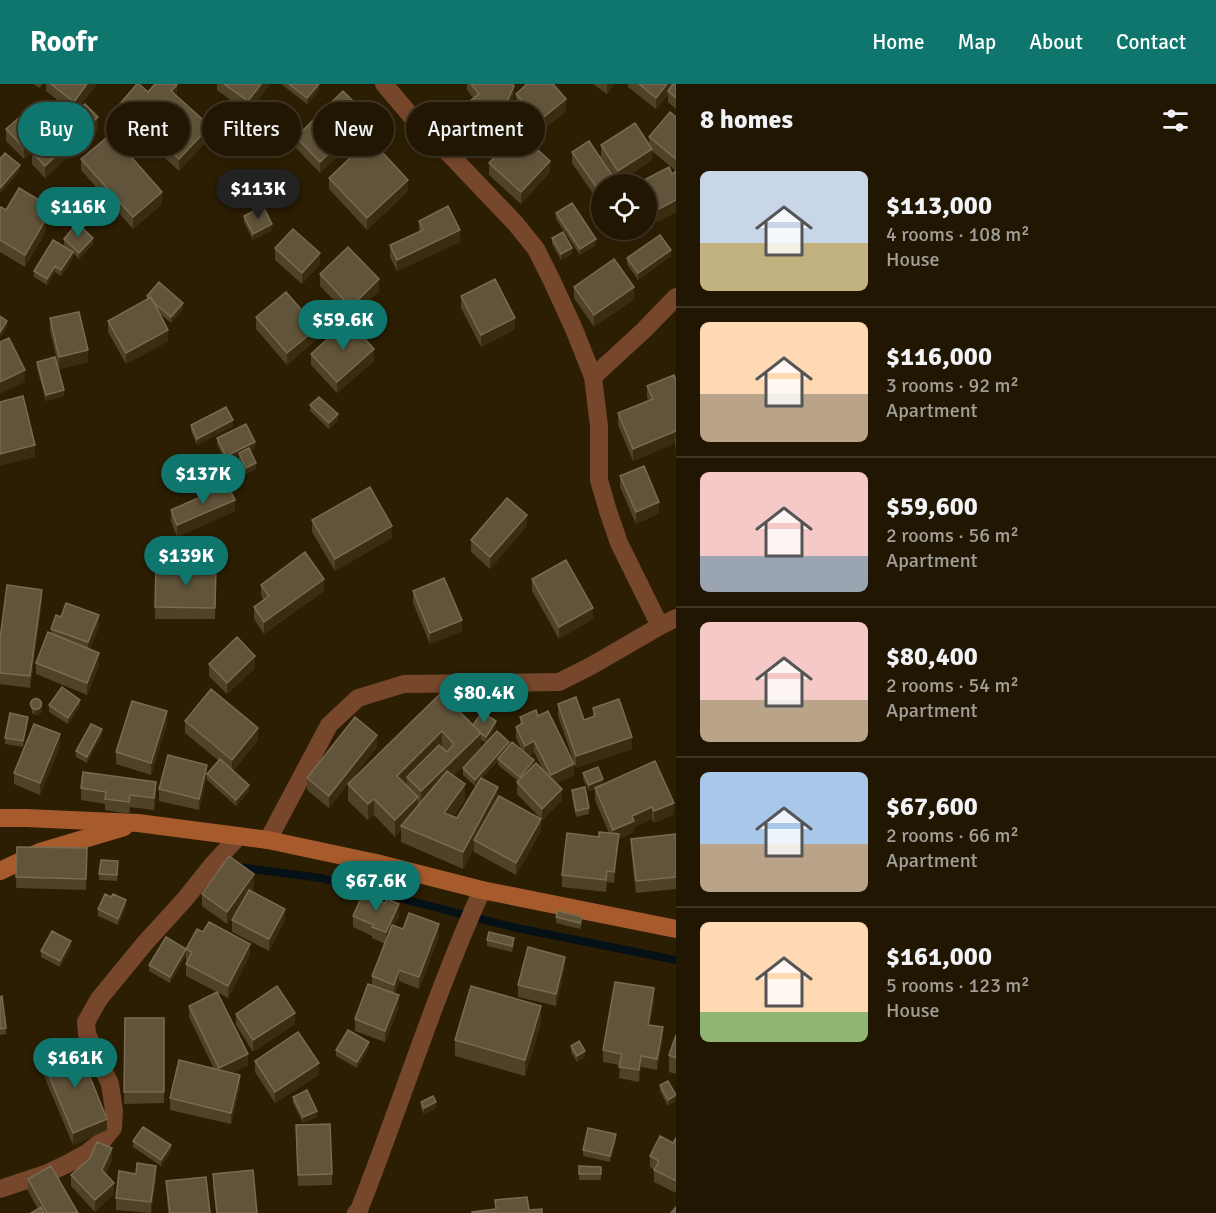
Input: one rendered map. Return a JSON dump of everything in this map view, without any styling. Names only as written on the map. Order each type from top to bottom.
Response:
[{"type":"main road","points":[[0,818],[138,823],[268,840],[376,863],[482,890],[676,929]]},
{"type":"main road","points":[[0,871],[40,852],[138,823]]},
{"type":"street","points":[[268,840],[329,724],[358,698],[404,684],[559,682],[668,622],[619,543],[599,480],[599,426],[593,377],[574,329],[536,249],[490,196],[412,117],[384,84]]},
{"type":"street","points":[[593,377],[676,297]]},
{"type":"street","points":[[0,1189],[67,1164],[87,1153],[103,1140],[112,1128],[114,1111],[110,1084],[87,1034],[86,1022],[99,999],[145,943],[239,836]]},
{"type":"street","points":[[356,1213],[387,1140],[432,1015],[482,890]]},
{"type":"building","points":[[51,84],[87,84],[74,102]]},
{"type":"building","points":[[137,84],[148,92],[155,84],[176,84],[171,91],[183,102],[122,102]]},
{"type":"building","points":[[224,84],[261,84],[248,101]]},
{"type":"building","points":[[289,84],[319,84],[307,98]]},
{"type":"building","points":[[471,84],[512,84],[514,86],[507,102],[469,102],[479,94]]},
{"type":"building","points":[[527,84],[553,84],[566,99],[545,116],[545,102],[523,102],[516,94]]},
{"type":"building","points":[[639,84],[667,84],[656,98]]},
{"type":"building","points":[[673,84],[676,84],[676,98],[668,91]]},
{"type":"building","points":[[343,91],[354,102],[332,102]]},
{"type":"building","points":[[190,108],[202,119],[202,135],[190,147]]},
{"type":"building","points":[[670,112],[676,117],[676,159],[649,137]]},
{"type":"building","points":[[18,119],[18,142],[6,129]]},
{"type":"building","points":[[313,120],[313,155],[301,142],[301,132]]},
{"type":"building","points":[[635,123],[652,149],[618,171],[601,145]]},
{"type":"building","points":[[106,138],[106,156],[130,156],[162,192],[133,217],[81,159],[85,156],[94,156],[94,148]]},
{"type":"building","points":[[589,141],[611,174],[591,174],[591,179],[572,152]]},
{"type":"building","points":[[5,153],[20,165],[0,188],[0,159]]},
{"type":"building","points":[[36,156],[56,156],[45,166]]},
{"type":"building","points":[[314,156],[326,156],[320,162]]},
{"type":"building","points":[[352,156],[386,156],[408,180],[367,218],[329,178]]},
{"type":"building","points":[[496,156],[544,156],[550,161],[521,192],[489,163]]},
{"type":"building","points":[[669,167],[672,174],[676,171],[676,200],[657,210],[657,174]]},
{"type":"building","points":[[19,188],[44,203],[37,214],[46,219],[25,255],[0,240],[0,209],[1,207],[6,210]]},
{"type":"building","points":[[572,203],[591,232],[591,240],[594,240],[580,249],[556,213]]},
{"type":"building","points":[[263,206],[272,224],[253,234],[244,216]]},
{"type":"building","points":[[448,206],[460,230],[397,260],[390,245],[423,230],[419,221]]},
{"type":"building","points":[[77,223],[93,238],[79,253],[64,239]]},
{"type":"building","points":[[293,229],[320,253],[302,273],[275,248]]},
{"type":"building","points":[[563,232],[572,248],[561,254],[552,238]]},
{"type":"building","points":[[660,235],[671,250],[638,273],[627,258],[653,240],[657,240]]},
{"type":"building","points":[[53,240],[73,252],[61,270],[55,266],[47,279],[34,271]]},
{"type":"building","points":[[348,247],[379,279],[351,307],[320,274]]},
{"type":"building","points":[[614,259],[634,287],[594,315],[574,287]]},
{"type":"building","points":[[495,279],[515,318],[481,335],[461,296]]},
{"type":"building","points":[[159,282],[183,303],[171,317],[153,302],[151,297],[147,296]]},
{"type":"building","points":[[286,292],[317,328],[287,353],[256,317]]},
{"type":"building","points":[[151,297],[168,330],[126,353],[108,321]]},
{"type":"building","points":[[79,312],[88,350],[59,357],[50,318]]},
{"type":"building","points":[[0,316],[7,321],[0,332]]},
{"type":"building","points":[[348,320],[374,349],[337,382],[311,354]]},
{"type":"building","points":[[9,338],[25,370],[0,382],[0,342]]},
{"type":"building","points":[[55,357],[64,390],[46,395],[37,362]]},
{"type":"building","points":[[674,375],[676,380],[676,431],[633,449],[618,413],[653,399],[647,386]]},
{"type":"building","points":[[23,396],[35,445],[0,454],[0,402]]},
{"type":"building","points":[[319,397],[338,414],[329,423],[310,405]]},
{"type":"building","points":[[226,407],[233,420],[197,439],[191,425]]},
{"type":"building","points":[[246,424],[255,442],[226,456],[217,438]]},
{"type":"building","points":[[249,448],[256,463],[246,468],[239,453]]},
{"type":"building","points":[[644,466],[659,502],[636,512],[620,476]]},
{"type":"building","points":[[228,485],[235,500],[177,525],[171,510]]},
{"type":"building","points":[[370,487],[392,526],[335,559],[312,520]]},
{"type":"building","points":[[507,498],[527,515],[490,557],[471,540]]},
{"type":"building","points":[[305,552],[324,579],[264,622],[254,607],[269,596],[261,585]]},
{"type":"building","points":[[566,560],[593,608],[559,627],[532,579]]},
{"type":"building","points":[[156,566],[216,567],[215,608],[155,607]]},
{"type":"building","points":[[444,578],[462,620],[430,633],[413,591]]},
{"type":"building","points":[[7,585],[42,590],[30,676],[0,673],[0,639]]},
{"type":"building","points":[[66,603],[99,615],[88,642],[51,629],[56,615],[61,617]]},
{"type":"building","points":[[48,632],[99,653],[87,683],[36,663]]},
{"type":"building","points":[[237,637],[255,656],[227,683],[209,664]]},
{"type":"building","points":[[62,687],[80,700],[68,718],[49,705]]},
{"type":"building","points":[[211,689],[258,728],[232,760],[185,721]]},
{"type":"building","points":[[441,693],[481,733],[421,791],[407,777],[439,745],[447,752],[454,744],[442,731],[397,776],[418,797],[395,820],[374,799],[368,804],[348,784]]},
{"type":"building","points":[[576,697],[584,720],[595,716],[593,708],[619,699],[632,737],[576,756],[558,704]]},
{"type":"building","points":[[36,699],[40,700],[40,708],[36,709],[32,708],[31,704],[32,700]]},
{"type":"building","points":[[132,701],[167,711],[151,763],[116,752]]},
{"type":"building","points":[[536,710],[538,716],[548,711],[574,764],[551,775],[534,741],[525,746],[516,727],[523,723],[520,717]]},
{"type":"building","points":[[482,712],[496,721],[486,737],[473,725]]},
{"type":"building","points":[[10,713],[28,717],[23,741],[5,738]]},
{"type":"building","points":[[355,717],[377,735],[329,796],[307,778]]},
{"type":"building","points":[[34,724],[60,734],[40,783],[14,773]]},
{"type":"building","points":[[91,724],[102,729],[87,757],[76,751]]},
{"type":"building","points":[[497,731],[509,742],[475,780],[463,768]]},
{"type":"building","points":[[512,742],[534,760],[520,777],[498,759]]},
{"type":"building","points":[[168,755],[207,765],[199,799],[159,789]]},
{"type":"building","points":[[220,759],[249,785],[236,800],[207,774]]},
{"type":"building","points":[[655,761],[674,803],[654,811],[652,807],[632,816],[634,821],[613,830],[595,788]]},
{"type":"building","points":[[536,763],[562,789],[542,809],[517,782]]},
{"type":"building","points":[[598,767],[603,779],[589,785],[583,773]]},
{"type":"building","points":[[447,771],[465,784],[444,813],[457,818],[481,778],[498,787],[463,852],[401,826]]},
{"type":"building","points":[[83,772],[156,782],[154,798],[130,795],[129,802],[105,799],[106,792],[81,788]]},
{"type":"building","points":[[585,787],[589,808],[576,811],[572,790]]},
{"type":"building","points":[[499,796],[541,819],[516,863],[474,840]]},
{"type":"building","points":[[599,832],[619,834],[614,872],[607,871],[606,880],[562,875],[567,833],[599,837]]},
{"type":"building","points":[[676,834],[676,877],[636,881],[631,839]]},
{"type":"building","points":[[17,847],[87,848],[86,879],[16,877]]},
{"type":"building","points":[[229,856],[254,874],[227,912],[202,894]]},
{"type":"building","points":[[101,860],[118,861],[117,875],[99,874]]},
{"type":"building","points":[[249,890],[285,909],[269,939],[232,920]]},
{"type":"building","points":[[105,894],[111,897],[113,894],[126,900],[118,919],[98,909]]},
{"type":"building","points":[[363,894],[385,903],[387,899],[399,904],[386,932],[353,916]]},
{"type":"building","points":[[558,911],[582,917],[580,923],[556,917]]},
{"type":"building","points":[[409,913],[439,924],[419,977],[399,970],[394,985],[372,976],[392,925],[403,929]]},
{"type":"building","points":[[209,922],[250,944],[228,986],[186,964],[192,952],[186,949],[197,929],[203,932]]},
{"type":"building","points":[[52,931],[71,941],[60,961],[41,951]]},
{"type":"building","points":[[489,932],[514,938],[512,946],[487,940]]},
{"type":"building","points":[[166,937],[186,949],[170,977],[149,965]]},
{"type":"building","points":[[528,947],[565,957],[556,994],[518,985]]},
{"type":"building","points":[[615,982],[654,988],[648,1025],[663,1027],[657,1059],[641,1056],[639,1070],[619,1067],[622,1054],[603,1050]]},
{"type":"building","points":[[368,984],[399,995],[385,1031],[355,1019]]},
{"type":"building","points":[[277,986],[295,1013],[253,1040],[236,1014]]},
{"type":"building","points":[[471,986],[541,1006],[525,1060],[455,1040]]},
{"type":"building","points":[[217,992],[248,1054],[219,1068],[189,1006]]},
{"type":"building","points":[[2,996],[6,1028],[0,1029],[0,997]]},
{"type":"building","points":[[125,1018],[164,1018],[164,1092],[124,1092]]},
{"type":"building","points":[[348,1030],[369,1042],[357,1062],[336,1050]]},
{"type":"building","points":[[298,1032],[319,1063],[275,1092],[255,1061]]},
{"type":"building","points":[[676,1035],[676,1058],[669,1055]]},
{"type":"building","points":[[579,1041],[585,1051],[577,1056],[571,1046]]},
{"type":"building","points":[[77,1045],[107,1119],[73,1133],[42,1059]]},
{"type":"building","points":[[179,1060],[240,1075],[231,1113],[170,1098]]},
{"type":"building","points":[[668,1081],[676,1095],[668,1100],[660,1085]]},
{"type":"building","points":[[307,1090],[317,1111],[303,1117],[293,1097]]},
{"type":"building","points":[[433,1096],[436,1102],[424,1108],[421,1102]]},
{"type":"building","points":[[330,1124],[332,1174],[298,1175],[296,1125]]},
{"type":"building","points":[[143,1127],[171,1145],[161,1160],[133,1141]]},
{"type":"building","points":[[588,1128],[616,1134],[610,1156],[583,1150]]},
{"type":"building","points":[[660,1136],[673,1143],[676,1138],[676,1181],[654,1170],[659,1161],[650,1156]]},
{"type":"building","points":[[97,1142],[112,1148],[102,1170],[114,1183],[95,1200],[71,1175],[90,1158]]},
{"type":"building","points":[[137,1163],[156,1166],[151,1202],[116,1198],[119,1171],[136,1174]]},
{"type":"building","points":[[51,1166],[78,1213],[47,1213],[28,1179]]},
{"type":"building","points":[[579,1166],[601,1167],[601,1174],[579,1174]]},
{"type":"building","points":[[253,1170],[257,1213],[217,1213],[213,1174]]},
{"type":"building","points":[[206,1177],[210,1213],[170,1213],[166,1181]]},
{"type":"building","points":[[527,1197],[529,1210],[542,1209],[542,1213],[472,1213],[496,1209],[495,1200]]},
{"type":"building","points":[[41,1207],[44,1213],[31,1213]]},
{"type":"waterway","points":[[237,867],[321,878],[512,927],[676,960]]}]
